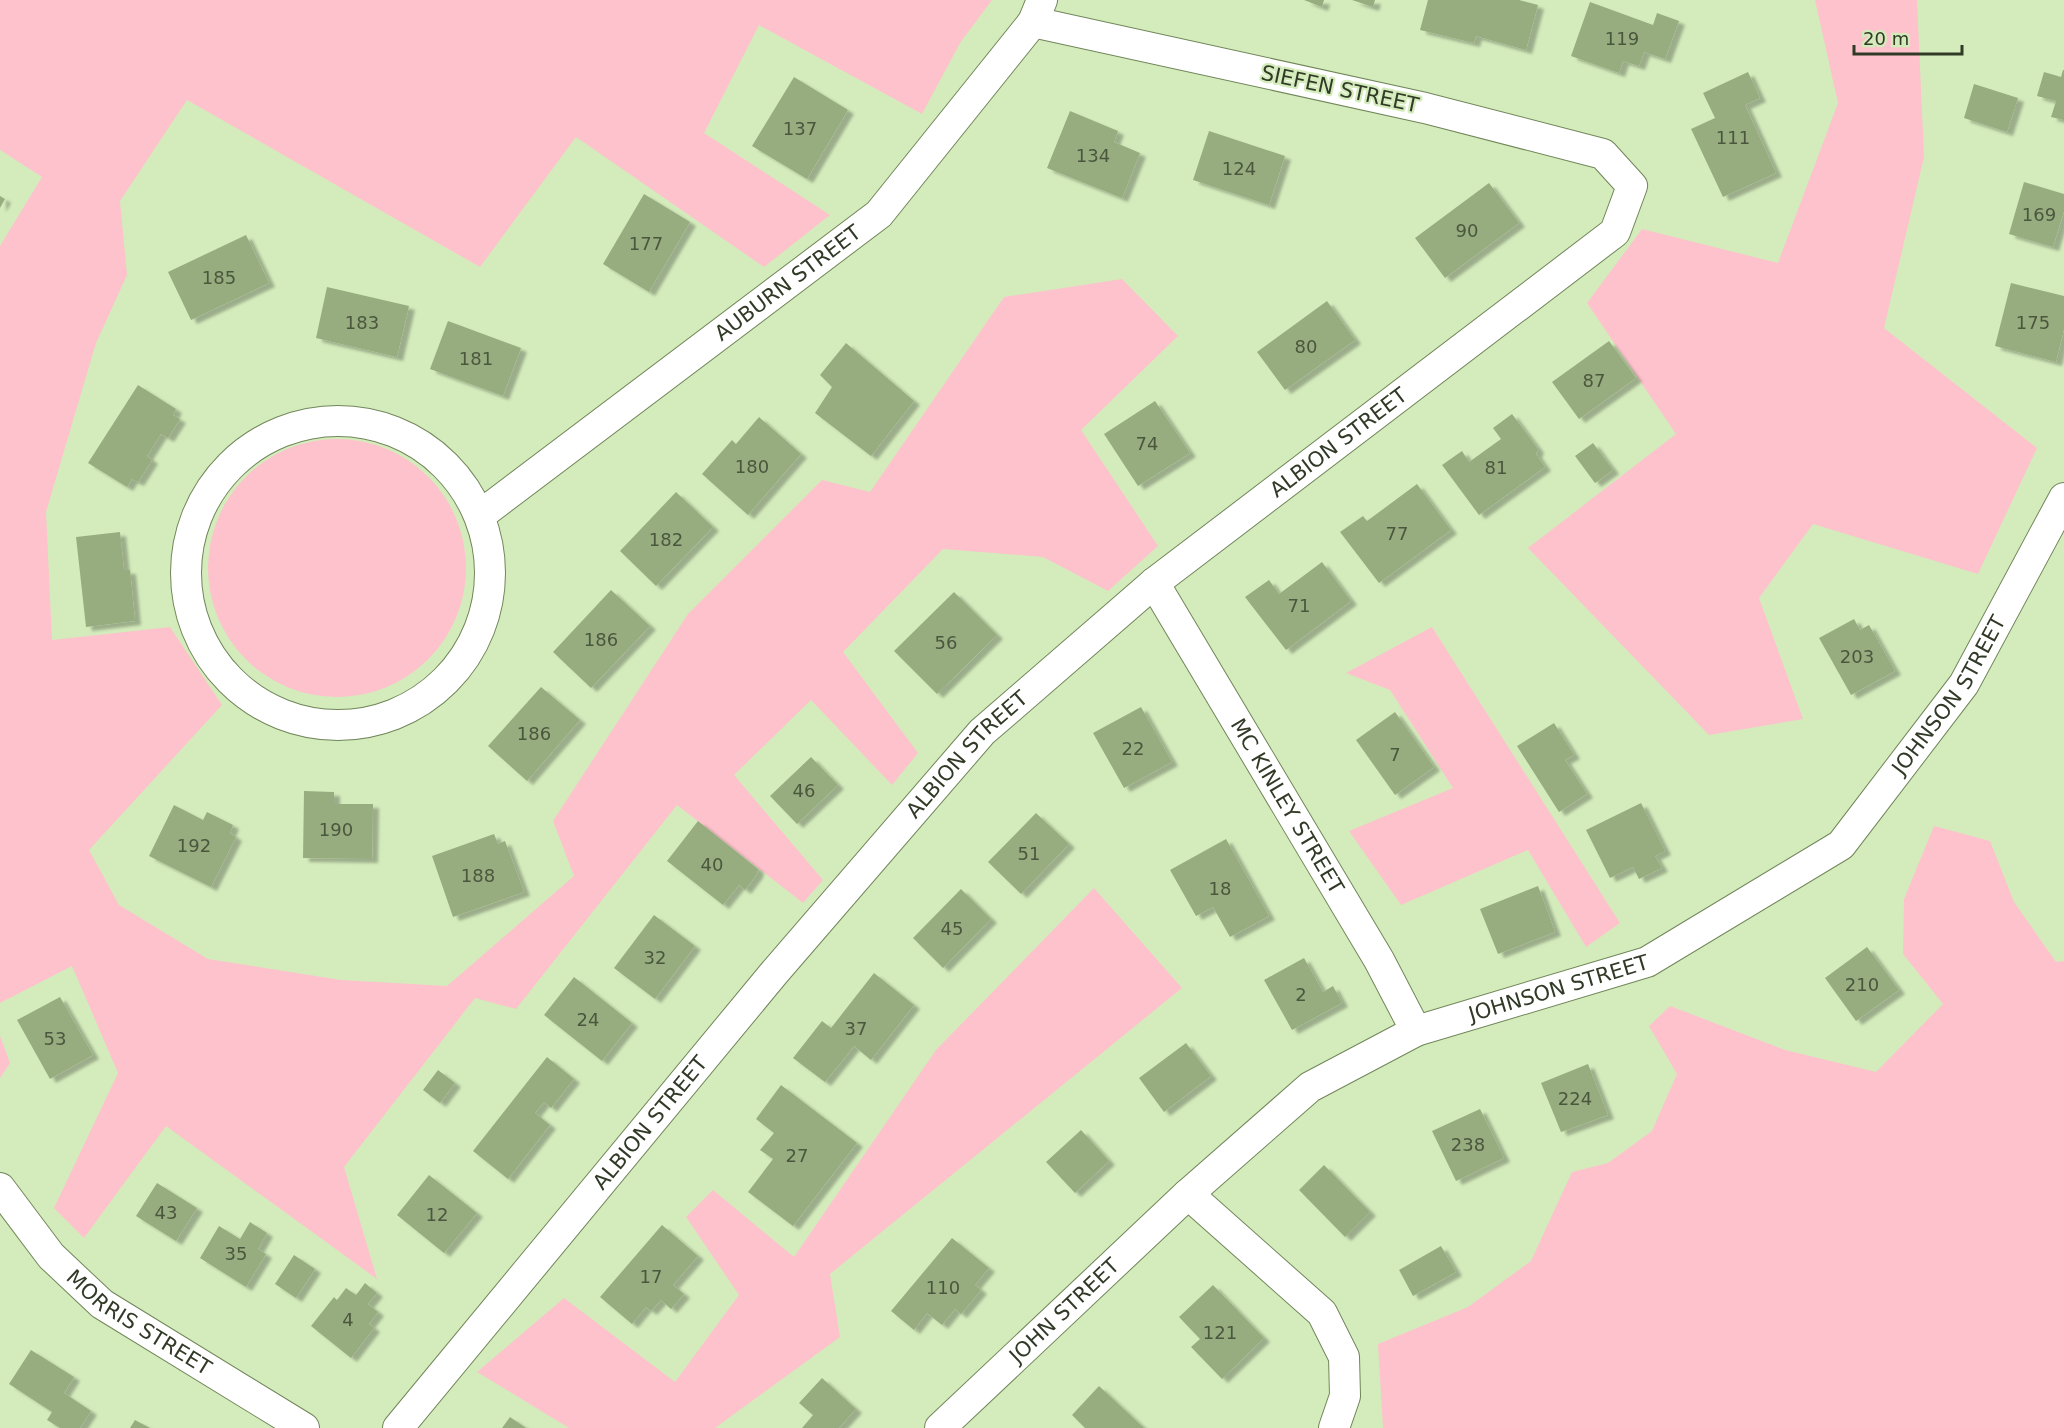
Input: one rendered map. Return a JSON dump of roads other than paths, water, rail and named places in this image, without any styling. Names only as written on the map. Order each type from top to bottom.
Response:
[{"type":"street","name":"SIEFEN STREET","points":[[1038,11],[1603,154],[1632,186]]},
{"type":"street","name":"AUBURN STREET","points":[[483,513],[879,214],[1038,11]]},
{"type":"street","name":"ALBION STREET","points":[[398,1428],[774,973],[982,732],[1154,583],[1615,232],[1632,186]]},
{"type":"street","points":[[344,419],[418,441],[449,466],[483,513],[490,552],[488,605],[457,670],[403,712],[370,723],[317,725],[285,717],[238,690],[218,670],[192,623],[184,556],[190,526],[215,479],[269,435],[344,419]]},
{"type":"street","name":"JOHNSON STREET","points":[[1188,1194],[1310,1087],[1416,1030],[1647,962],[1841,845],[1964,684],[2064,498]]},
{"type":"street","name":"MC KINLEY STREET","points":[[1154,583],[1378,960],[1416,1030]]},
{"type":"street","name":"MORRIS STREET","points":[[0,1188],[51,1256],[102,1304],[303,1428]]},
{"type":"street","points":[[1188,1194],[1322,1313],[1344,1357],[1345,1396],[1334,1428]]},
{"type":"street","name":"JOHN STREET","points":[[940,1428],[1188,1194]]}]
